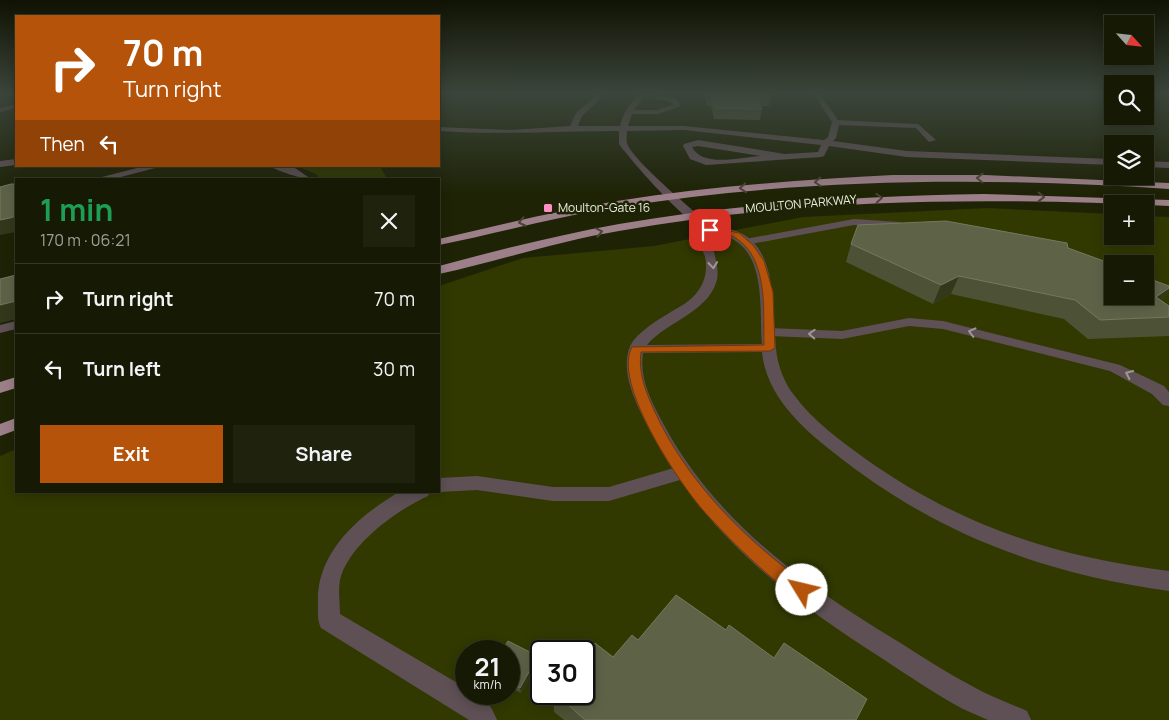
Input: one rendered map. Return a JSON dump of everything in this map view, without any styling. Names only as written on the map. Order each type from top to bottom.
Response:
[{"type":"main road","name":"MOULTON PARKWAY","points":[[440,242],[570,212],[673,196],[791,184],[890,178],[1010,179],[1169,186]]},
{"type":"main road","name":"MOULTON PARKWAY","points":[[440,270],[552,241],[691,215],[755,207],[895,197],[1046,197],[1169,203]]},
{"type":"main road","points":[[0,388],[15,382]]},
{"type":"main road","points":[[0,430],[15,424]]},
{"type":"street","points":[[786,157],[698,143],[686,146],[693,157],[706,162],[786,157],[821,154],[826,143],[831,141],[838,129],[902,127]]},
{"type":"street","points":[[919,127],[932,140]]},
{"type":"street","points":[[623,128],[623,144],[633,157],[691,215],[710,230],[736,234],[760,261],[768,292],[770,348],[774,375],[793,405],[830,441],[876,477],[924,507],[982,535],[1053,559],[1118,576],[1169,581]]},
{"type":"street","points":[[440,129],[511,132],[623,128],[708,130],[907,154],[1104,162]]},
{"type":"street","points":[[894,134],[913,135]]},
{"type":"street","points":[[0,164],[15,162]]},
{"type":"street","points":[[1154,164],[1169,165]]},
{"type":"street","points":[[104,178],[154,167]]},
{"type":"street","points":[[278,167],[292,170],[304,178]]},
{"type":"street","points":[[745,242],[854,222],[900,225]]},
{"type":"street","points":[[710,230],[706,241],[713,260],[714,271],[710,286],[696,301],[649,333],[636,349],[633,365],[641,394],[661,440],[708,505],[774,570],[859,632],[971,700],[1018,720]]},
{"type":"street","points":[[769,332],[842,336],[909,322],[943,325],[1115,368],[1158,390],[1169,401]]},
{"type":"street","points":[[0,329],[15,325]]},
{"type":"street","points":[[636,349],[770,348]]},
{"type":"street","points":[[440,485],[477,483],[553,494],[610,494],[684,472]]},
{"type":"street","points":[[416,493],[406,497],[378,516],[351,542],[330,578],[329,620],[477,709],[484,720]]},
{"type":"green space","points":[[299,167],[381,167],[386,178],[319,178],[316,174]]},
{"type":"green space","points":[[987,208],[1104,214],[1104,245],[1154,245],[1154,216],[1169,217],[1169,720],[0,720],[0,456],[15,449],[15,493],[440,493],[440,286],[523,258],[654,246],[803,217]]},
{"type":"building","points":[[15,184],[15,216],[0,220],[0,187]]},
{"type":"building","points":[[946,221],[1067,243],[1068,248],[1104,261],[1104,305],[1154,305],[1154,280],[1169,286],[1169,288],[1156,297],[1169,306],[1169,317],[1100,320],[1075,300],[959,276],[941,285],[851,244],[858,225]]},
{"type":"building","points":[[15,275],[15,301],[0,305],[0,279]]},
{"type":"building","points":[[676,595],[726,630],[729,625],[774,658],[784,643],[867,699],[856,720],[585,720],[568,705],[595,705],[595,643],[613,657],[632,635],[638,640]]},
{"type":"building","points":[[520,647],[530,652],[530,670],[520,688]]},
{"type":"place","name":"Moulton-Gate 16","points":[[548,208]]},
{"type":"route","points":[[710,230],[736,234],[750,247],[760,261],[762,275],[768,292],[770,348],[636,349],[633,365],[641,394],[661,440],[708,505],[774,570],[802,590]]}]
